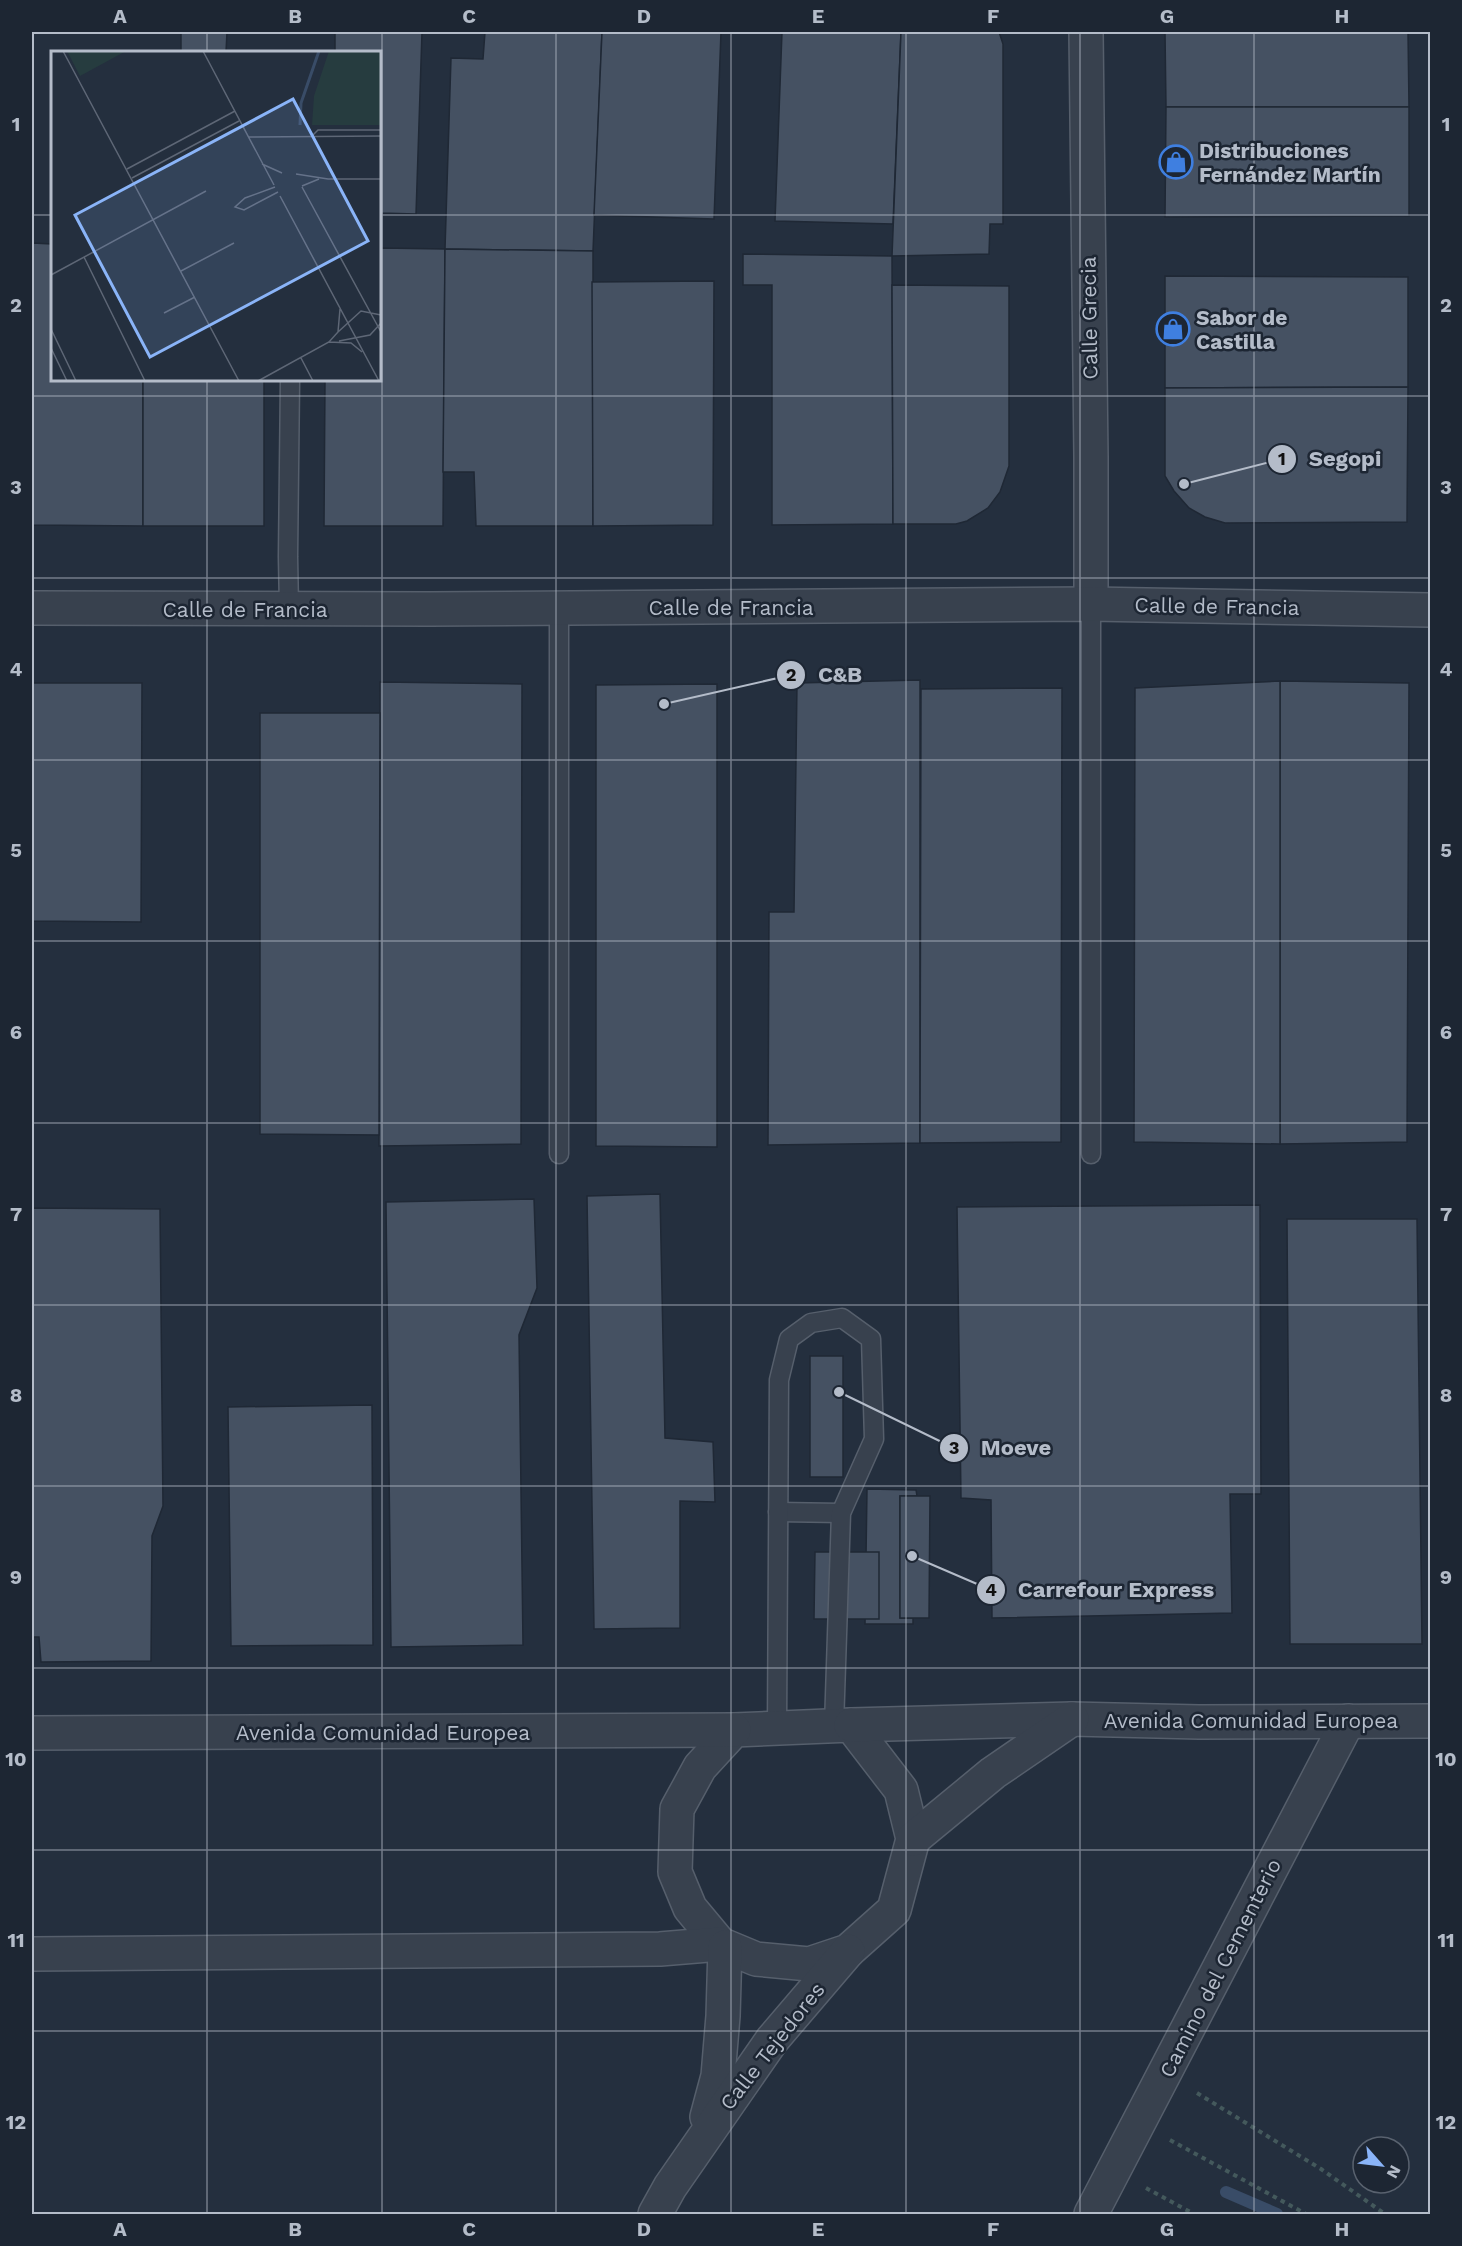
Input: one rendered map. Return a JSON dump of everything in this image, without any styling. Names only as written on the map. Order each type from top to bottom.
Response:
[{"type":"street","name":"Calle Grecia","points":[[1086,32],[1091,604]]},
{"type":"street","name":"Calle de Francia","points":[[32,608],[559,608],[1091,604],[1431,610]]},
{"type":"street","name":"Avenida Comunidad Europea","points":[[32,1733],[734,1730],[1072,1719],[1199,1722],[1431,1721]]},
{"type":"street","points":[[843,1726],[901,1790],[914,1839],[993,1773],[1072,1719]]},
{"type":"street","name":"Camino del Cementerio","points":[[1091,2214],[1348,1721]]},
{"type":"street","points":[[722,1945],[690,1908],[675,1872],[677,1809],[700,1767],[734,1730]]},
{"type":"street","name":"Calle Tejedores","points":[[655,2214],[670,2187],[772,2040],[848,1951],[894,1910],[914,1839]]},
{"type":"street","points":[[32,1954],[660,1949],[722,1945],[756,1959],[808,1964],[848,1951]]},
{"type":"street","name":"Calle Tejedores","points":[[699,2144],[718,2076],[723,2016],[722,1945]]},
{"type":"lane","points":[[289,609],[290,381]]},
{"type":"lane","points":[[1091,604],[1091,1154]]},
{"type":"lane","points":[[559,608],[559,1154]]},
{"type":"lane","points":[[777,1728],[779,1380],[789,1340],[811,1323],[842,1318],[871,1339],[874,1439],[841,1513],[843,1726]]},
{"type":"lane","points":[[778,1512],[841,1513]]},
{"type":"path","points":[[1165,2074],[1321,2169],[1385,2214]]},
{"type":"path","points":[[1140,2122],[1306,2214]]},
{"type":"path","points":[[1114,2170],[1194,2214]]},
{"type":"building","points":[[181,32],[227,32],[226,51],[181,51]]},
{"type":"building","points":[[335,32],[422,32],[416,214],[381,213],[381,51],[335,51]]},
{"type":"building","points":[[485,32],[602,32],[593,251],[445,249],[451,58],[483,59]]},
{"type":"building","points":[[602,32],[721,32],[714,219],[594,215]]},
{"type":"building","points":[[782,32],[901,32],[893,224],[775,221]]},
{"type":"building","points":[[901,32],[999,32],[1003,44],[1003,224],[990,224],[989,254],[892,256]]},
{"type":"building","points":[[1165,32],[1408,32],[1409,107],[1166,107]]},
{"type":"building","points":[[1166,107],[1409,107],[1409,216],[1165,217]]},
{"type":"building","points":[[32,243],[51,244],[51,381],[143,381],[143,526],[32,525]]},
{"type":"building","points":[[381,248],[445,249],[443,526],[324,526],[325,381],[381,381]]},
{"type":"building","points":[[445,249],[593,251],[593,526],[476,526],[474,472],[443,472]]},
{"type":"building","points":[[743,254],[892,256],[893,524],[772,525],[772,285],[743,285]]},
{"type":"building","points":[[1165,276],[1408,277],[1408,387],[1165,388]]},
{"type":"building","points":[[714,281],[713,525],[593,526],[592,282]]},
{"type":"building","points":[[892,285],[1009,286],[1009,466],[1000,492],[988,508],[967,521],[956,524],[893,524]]},
{"type":"building","points":[[143,381],[264,381],[264,526],[143,526]]},
{"type":"building","points":[[1408,387],[1407,522],[1225,523],[1205,517],[1189,508],[1165,476],[1165,388]]},
{"type":"building","points":[[920,680],[920,1143],[768,1145],[769,912],[794,912],[797,683]]},
{"type":"building","points":[[1280,681],[1409,683],[1407,1142],[1280,1144]]},
{"type":"building","points":[[1280,681],[1280,1144],[1134,1142],[1135,688]]},
{"type":"building","points":[[380,682],[522,684],[521,1144],[379,1146]]},
{"type":"building","points":[[32,683],[142,683],[141,922],[32,921]]},
{"type":"building","points":[[717,684],[717,1147],[596,1146],[596,685]]},
{"type":"building","points":[[1062,688],[1061,1142],[920,1143],[921,689]]},
{"type":"building","points":[[260,713],[380,713],[379,1135],[260,1134]]},
{"type":"building","points":[[660,1194],[665,1438],[713,1442],[715,1502],[680,1501],[680,1628],[594,1629],[587,1196]]},
{"type":"building","points":[[534,1199],[537,1288],[519,1335],[523,1645],[391,1647],[386,1202]]},
{"type":"building","points":[[1260,1205],[1261,1494],[1230,1494],[1232,1613],[992,1618],[991,1500],[961,1498],[957,1207]]},
{"type":"building","points":[[32,1208],[160,1209],[163,1506],[152,1536],[151,1661],[41,1662],[39,1637],[32,1637]]},
{"type":"building","points":[[1287,1219],[1417,1219],[1422,1644],[1290,1644]]},
{"type":"building","points":[[810,1356],[843,1356],[843,1477],[810,1477]]},
{"type":"building","points":[[372,1405],[373,1645],[231,1646],[228,1407]]},
{"type":"building","points":[[867,1489],[916,1490],[917,1496],[900,1496],[900,1618],[913,1618],[913,1624],[865,1624]]},
{"type":"building","points":[[900,1496],[930,1496],[929,1618],[900,1618]]},
{"type":"building","points":[[815,1552],[879,1552],[879,1619],[814,1619]]},
{"type":"waterway","points":[[1226,2192],[1277,2214]]},
{"type":"place","name":"Distribuciones Fernández Martín","points":[[1176,162]]},
{"type":"place","name":"Sabor de Castilla","points":[[1173,329]]},
{"type":"place","name":"Segopi","points":[[1184,484]]},
{"type":"place","name":"C&B","points":[[664,704]]},
{"type":"place","name":"Moeve","points":[[839,1392]]},
{"type":"place","name":"Carrefour Express","points":[[912,1556]]}]
